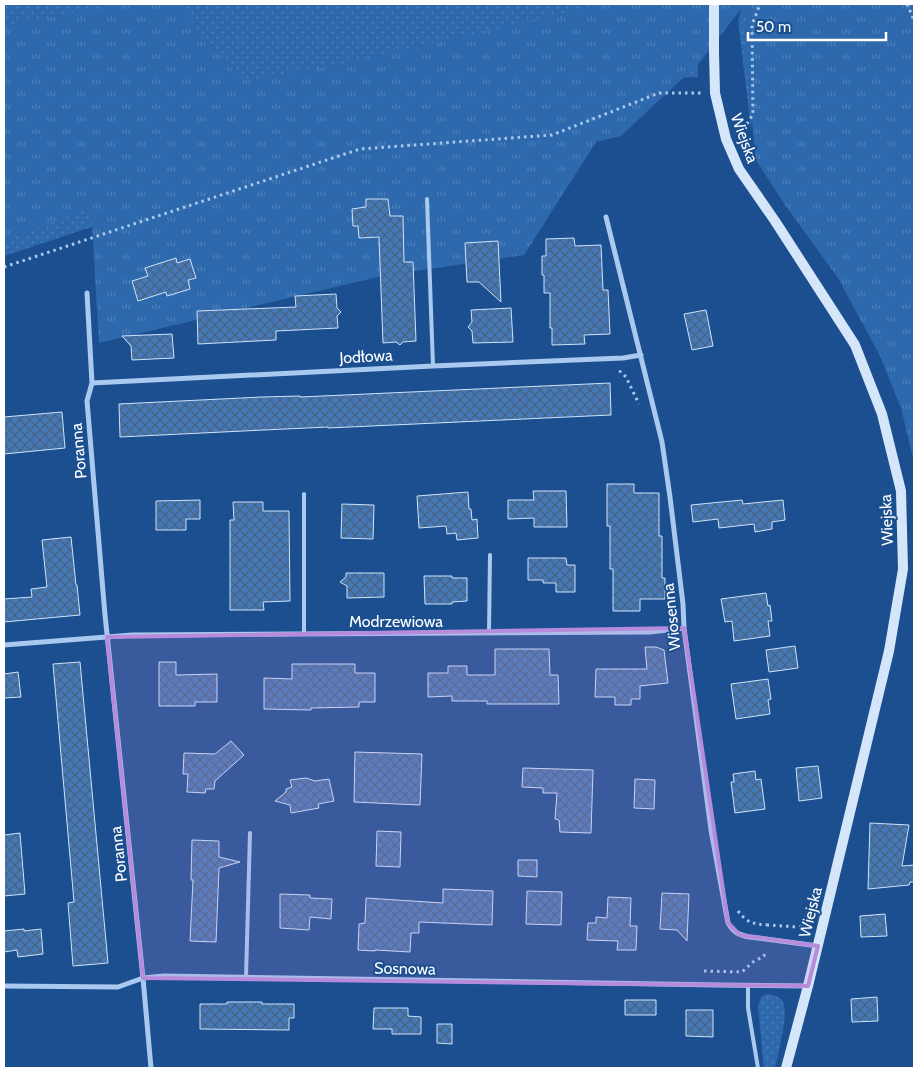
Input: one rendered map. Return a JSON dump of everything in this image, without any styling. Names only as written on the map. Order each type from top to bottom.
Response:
[{"type":"street","name":"Wiejska","points":[[714,4],[715,93],[726,139],[739,169],[855,345],[882,414],[901,491],[903,569],[889,650],[818,946],[786,1068]]},
{"type":"street","name":"Wiosenna","points":[[606,217],[662,442],[711,830],[728,923],[732,931],[740,935],[818,946]]},
{"type":"street","name":"Poranna","points":[[87,293],[92,383],[87,401],[107,637],[151,1068]]},
{"type":"street","name":"Jodłowa","points":[[92,383],[623,358],[641,355]]},
{"type":"street","name":"Modrzewiowa","points":[[107,637],[132,635],[650,632],[684,628]]},
{"type":"street","points":[[4,645],[107,637]]},
{"type":"street","name":"Sosnowa","points":[[4,986],[118,987],[143,978],[164,976],[808,986]]},
{"type":"lane","points":[[427,200],[433,366]]},
{"type":"lane","points":[[304,494],[304,634]]},
{"type":"lane","points":[[490,555],[490,633]]},
{"type":"lane","points":[[246,978],[250,833]]},
{"type":"lane","points":[[748,986],[748,1008],[758,1068]]},
{"type":"path","points":[[726,139],[744,129],[753,114],[752,25],[760,4]]},
{"type":"path","points":[[907,4],[914,20]]},
{"type":"path","points":[[4,267],[360,149],[552,135],[659,92],[715,93]]},
{"type":"path","points":[[616,370],[626,377],[639,404]]},
{"type":"path","points":[[698,971],[742,972],[753,962],[764,956],[768,925],[805,927],[808,924],[809,918]]},
{"type":"highlighted area","points":[[684,628],[728,923],[740,935],[818,946],[808,986],[143,978],[107,637]]},
{"type":"green space","points":[[4,4],[694,4],[698,77],[651,78],[365,136],[4,256]]},
{"type":"green space","points":[[120,4],[177,4],[241,80],[250,80],[349,63],[603,4],[914,4],[914,462],[901,408],[880,356],[838,278],[785,205],[756,160],[741,9],[700,62],[621,136],[596,142],[524,255],[382,276],[99,343],[91,207],[4,241],[4,29],[21,22]]},
{"type":"green space","points":[[743,4],[764,4],[751,128],[738,21]]},
{"type":"green space","points":[[766,994],[780,998],[785,1007],[775,1068],[764,1068],[758,1007],[761,997]]},
{"type":"building","points":[[366,199],[388,199],[390,216],[403,216],[404,262],[413,262],[416,341],[403,342],[400,345],[396,342],[383,343],[379,237],[359,238],[358,226],[353,226],[352,209],[366,207]]},
{"type":"building","points":[[574,238],[575,246],[601,245],[603,290],[608,290],[610,334],[584,335],[585,344],[552,345],[550,293],[544,293],[542,256],[546,256],[546,239]]},
{"type":"building","points":[[498,241],[501,302],[479,282],[467,282],[465,243]]},
{"type":"building","points":[[176,258],[177,263],[190,259],[196,278],[188,280],[190,289],[167,296],[166,292],[138,301],[132,281],[148,276],[145,268]]},
{"type":"building","points":[[336,294],[337,308],[341,312],[337,316],[338,328],[276,331],[276,340],[198,344],[197,311],[296,307],[295,296]]},
{"type":"building","points":[[511,308],[513,342],[473,343],[472,331],[468,327],[472,322],[471,310]]},
{"type":"building","points":[[706,310],[713,346],[692,350],[684,314]]},
{"type":"building","points":[[172,334],[174,358],[132,360],[131,346],[122,336]]},
{"type":"building","points":[[610,383],[611,415],[120,437],[119,404]]},
{"type":"building","points":[[62,412],[65,448],[4,454],[4,417]]},
{"type":"building","points":[[607,484],[634,484],[634,493],[659,493],[659,536],[662,536],[662,578],[665,578],[665,599],[640,599],[640,611],[613,611],[613,569],[610,569],[610,526],[607,526]]},
{"type":"building","points":[[533,491],[566,491],[567,527],[534,527],[534,518],[508,519],[508,500],[534,500]]},
{"type":"building","points":[[468,492],[472,520],[477,519],[478,538],[457,540],[456,533],[447,534],[446,526],[419,528],[417,496]]},
{"type":"building","points":[[200,500],[200,519],[186,519],[186,530],[156,530],[156,501]]},
{"type":"building","points":[[742,500],[743,504],[783,500],[785,520],[772,522],[772,529],[755,532],[754,524],[719,528],[718,519],[693,522],[691,505]]},
{"type":"building","points":[[233,502],[263,502],[263,511],[289,511],[290,601],[263,602],[264,610],[230,610],[230,520],[234,520]]},
{"type":"building","points":[[342,504],[374,505],[373,539],[341,538]]},
{"type":"building","points":[[71,537],[80,615],[4,622],[4,599],[32,597],[31,589],[47,587],[42,540]]},
{"type":"building","points":[[528,558],[566,558],[567,565],[575,565],[575,592],[556,592],[556,583],[543,583],[543,580],[528,580]]},
{"type":"building","points":[[346,573],[384,573],[384,597],[347,598],[347,586],[340,582],[346,577]]},
{"type":"building","points":[[424,576],[467,578],[467,601],[452,602],[452,604],[425,604]]},
{"type":"building","points":[[766,593],[772,621],[768,621],[770,636],[734,641],[732,621],[725,622],[721,599]]},
{"type":"building","points":[[795,646],[798,668],[769,672],[766,650]]},
{"type":"building","points":[[645,647],[656,647],[664,650],[668,683],[640,686],[640,699],[631,699],[631,705],[615,705],[615,697],[595,697],[596,669],[647,669]]},
{"type":"building","points":[[495,649],[549,649],[550,675],[558,675],[559,704],[487,704],[487,701],[452,701],[452,696],[428,697],[428,673],[448,673],[448,666],[467,666],[467,675],[495,675]]},
{"type":"building","points":[[80,662],[108,963],[73,966],[68,903],[74,902],[53,664]]},
{"type":"building","points":[[159,662],[176,662],[176,675],[217,674],[217,702],[195,702],[195,706],[159,706]]},
{"type":"building","points":[[292,664],[355,664],[355,673],[375,673],[375,702],[359,702],[359,707],[311,708],[311,710],[264,709],[264,678],[292,679]]},
{"type":"building","points":[[18,672],[21,697],[4,698],[4,674]]},
{"type":"building","points":[[768,679],[771,699],[768,700],[770,714],[736,719],[731,684]]},
{"type":"building","points":[[231,741],[244,755],[215,781],[214,789],[206,789],[205,793],[187,792],[188,774],[183,774],[184,753],[215,754]]},
{"type":"building","points":[[355,752],[422,754],[420,805],[354,802]]},
{"type":"building","points":[[818,766],[822,798],[799,801],[796,768]]},
{"type":"building","points":[[523,768],[593,770],[591,833],[560,832],[559,820],[555,819],[557,793],[543,793],[543,788],[522,787]]},
{"type":"building","points":[[755,771],[756,780],[761,779],[765,809],[735,813],[731,782],[734,782],[733,774]]},
{"type":"building","points":[[306,778],[315,781],[329,779],[334,801],[318,804],[319,808],[291,813],[290,805],[275,801],[286,792],[286,789],[292,787],[290,780]]},
{"type":"building","points":[[635,779],[655,780],[654,809],[634,808]]},
{"type":"building","points":[[870,823],[909,825],[902,866],[914,865],[914,882],[910,882],[909,885],[868,889]]},
{"type":"building","points":[[377,831],[401,832],[400,867],[376,866]]},
{"type":"building","points":[[20,833],[25,894],[4,896],[4,835]]},
{"type":"building","points":[[192,840],[219,841],[219,857],[240,862],[219,868],[216,942],[190,941],[193,880],[191,880]]},
{"type":"building","points":[[518,860],[537,860],[537,877],[518,876]]},
{"type":"building","points":[[443,889],[493,891],[492,925],[419,922],[419,933],[411,933],[410,952],[358,950],[359,924],[365,923],[366,898],[443,903]]},
{"type":"building","points":[[527,891],[562,892],[561,925],[526,924]]},
{"type":"building","points":[[662,893],[689,894],[687,941],[677,930],[660,929]]},
{"type":"building","points":[[280,894],[310,895],[310,898],[332,899],[331,919],[310,917],[309,930],[280,928]]},
{"type":"building","points":[[608,897],[631,898],[630,926],[637,926],[636,950],[617,950],[618,941],[587,940],[588,923],[596,923],[596,917],[607,918]]},
{"type":"building","points":[[885,914],[887,936],[861,937],[860,916]]},
{"type":"building","points":[[24,929],[24,931],[41,929],[43,954],[18,957],[17,950],[4,952],[4,931]]},
{"type":"building","points":[[877,997],[878,1021],[852,1022],[851,999]]},
{"type":"building","points":[[625,1000],[656,1000],[656,1015],[625,1015]]},
{"type":"building","points":[[227,1002],[294,1004],[294,1018],[289,1018],[289,1030],[200,1029],[200,1004],[227,1004]]},
{"type":"building","points":[[374,1008],[408,1008],[408,1016],[421,1017],[421,1034],[392,1034],[392,1029],[373,1029]]},
{"type":"building","points":[[686,1010],[713,1010],[713,1037],[686,1036]]},
{"type":"building","points":[[437,1024],[452,1024],[452,1044],[437,1043]]}]
